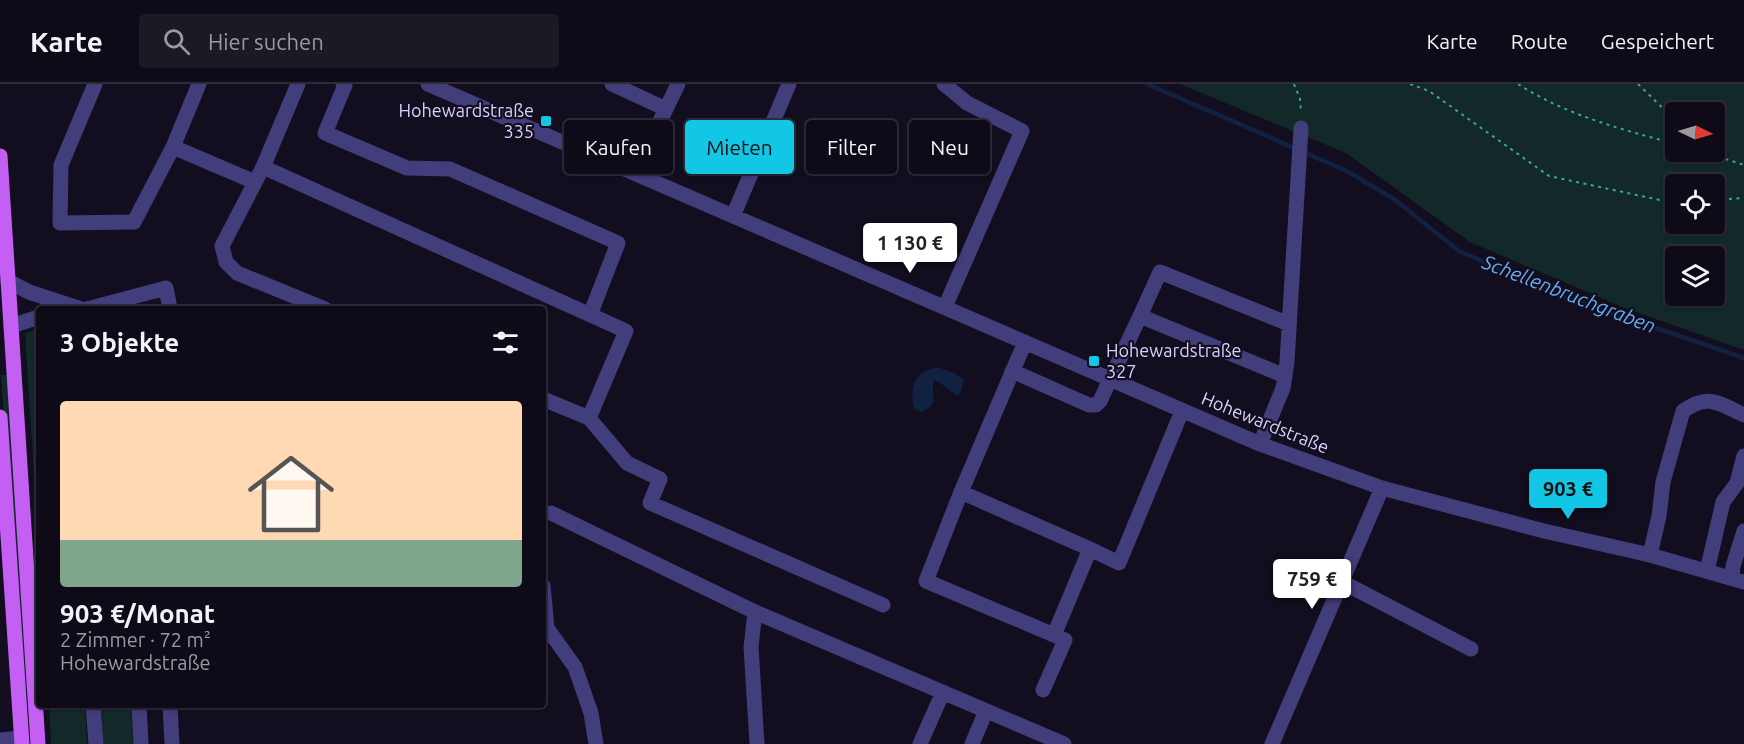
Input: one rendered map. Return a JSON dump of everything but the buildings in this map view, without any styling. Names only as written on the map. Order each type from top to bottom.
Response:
[{"type":"main road","points":[[0,156],[8,280],[6,326],[38,744]]},
{"type":"main road","points":[[0,417],[22,741]]},
{"type":"street","points":[[95,84],[61,165],[60,223],[134,222],[172,147],[199,84]]},
{"type":"street","points":[[298,84],[263,167],[222,246],[226,262],[237,273],[318,306]]},
{"type":"street","points":[[343,84],[345,85],[325,133],[407,168],[450,169],[618,243],[590,315]]},
{"type":"street","name":"Hohewardstraße","points":[[428,84],[564,143]]},
{"type":"street","points":[[612,84],[666,109]]},
{"type":"street","points":[[660,120],[678,84]]},
{"type":"street","points":[[733,216],[789,84]]},
{"type":"street","points":[[944,84],[967,104],[1022,132],[945,307]]},
{"type":"street","points":[[1260,444],[1283,388],[1285,376],[1301,128]]},
{"type":"street","points":[[172,147],[255,182]]},
{"type":"street","points":[[263,167],[626,332],[589,418]]},
{"type":"street","name":"Hohewardstraße","points":[[636,174],[1260,444],[1383,488],[1546,526],[1738,580]]},
{"type":"street","points":[[1012,371],[1089,405],[1096,405],[1100,401],[1160,272],[1289,324]]},
{"type":"street","points":[[8,280],[30,292],[72,306]]},
{"type":"street","points":[[98,306],[166,288],[169,306]]},
{"type":"street","points":[[1140,316],[1285,376]]},
{"type":"street","points":[[6,326],[36,317]]},
{"type":"street","points":[[1025,342],[926,581],[1065,640],[1043,690]]},
{"type":"street","points":[[546,400],[589,418],[627,463],[660,479],[650,503],[883,605]]},
{"type":"street","points":[[1650,555],[1659,516],[1663,482],[1683,411],[1695,403],[1710,400],[1744,415]]},
{"type":"street","points":[[961,492],[1119,563],[1182,411]]},
{"type":"street","points":[[1707,571],[1723,502],[1737,483],[1744,456]]},
{"type":"street","points":[[1272,744],[1383,488]]},
{"type":"street","points":[[551,513],[755,612],[1064,744]]},
{"type":"street","points":[[1738,580],[1733,566],[1744,531]]},
{"type":"street","points":[[1054,635],[1090,549]]},
{"type":"street","points":[[1342,582],[1471,648]]},
{"type":"street","points":[[755,612],[751,647],[757,744]]},
{"type":"street","points":[[546,617],[547,628],[574,667],[591,713],[596,744]]},
{"type":"street","points":[[920,744],[943,692]]},
{"type":"street","points":[[93,708],[96,744]]},
{"type":"street","points":[[139,708],[141,744]]},
{"type":"street","points":[[170,708],[172,744]]},
{"type":"street","points":[[972,744],[986,711]]},
{"type":"street","points":[[0,740],[22,741]]},
{"type":"path","points":[[1294,84],[1300,99],[1301,128]]},
{"type":"path","points":[[1410,84],[1429,91],[1548,176],[1665,201]]},
{"type":"path","points":[[1518,84],[1558,107],[1600,123],[1665,141]]},
{"type":"path","points":[[1638,84],[1665,110]]},
{"type":"path","points":[[1725,158],[1744,165]]},
{"type":"path","points":[[1725,199],[1744,198]]},
{"type":"green space","points":[[1180,84],[1744,84],[1744,350],[1622,307],[1470,242],[1346,153]]},
{"type":"green space","points":[[36,330],[36,506],[25,333]]},
{"type":"green space","points":[[1,375],[8,375],[29,689],[23,690]]},
{"type":"green space","points":[[49,708],[85,708],[87,744],[51,744]]},
{"type":"green space","points":[[101,708],[131,708],[133,744],[103,744]]},
{"type":"water","points":[[937,367],[954,373],[964,380],[960,394],[957,395],[934,380],[932,405],[921,412],[914,409],[912,394],[915,382],[922,373]]},
{"type":"waterway","name":"Schellenbruchgraben","points":[[1147,84],[1345,170],[1394,199],[1459,251],[1554,293],[1744,358]]},
{"type":"place","name":"Hohewardstraße 335","points":[[546,121]]},
{"type":"place","name":"Hohewardstraße 327","points":[[1094,361]]}]
